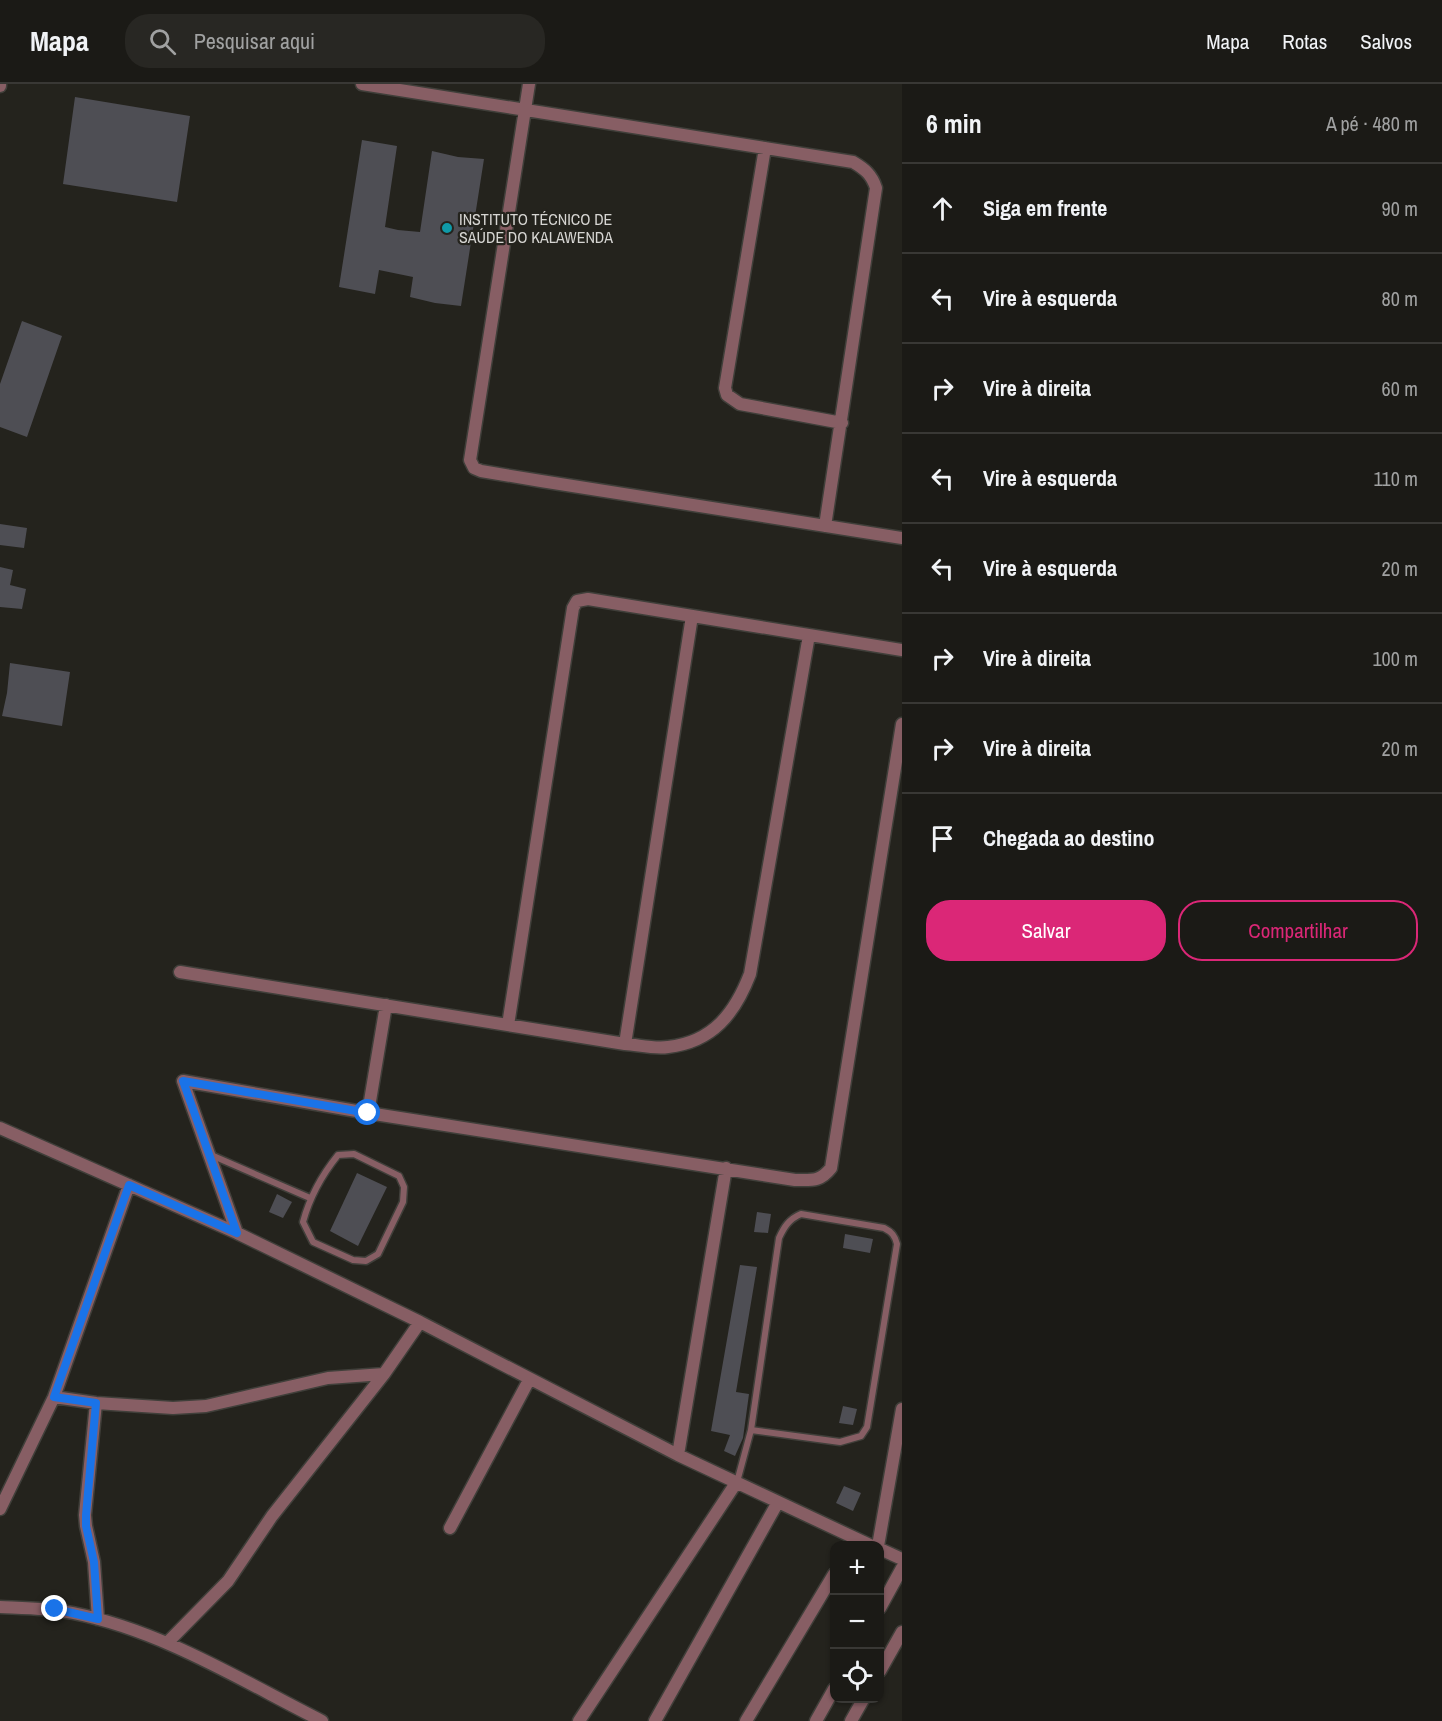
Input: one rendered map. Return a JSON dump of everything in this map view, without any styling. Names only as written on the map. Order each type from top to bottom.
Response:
[{"type":"street","points":[[362,84],[765,147],[853,162],[864,168],[873,178],[876,188],[825,526]]},
{"type":"street","points":[[530,84],[470,460],[474,468],[541,481],[902,538]]},
{"type":"street","points":[[765,147],[725,388],[727,395],[740,404],[842,423]]},
{"type":"street","points":[[508,1025],[573,608],[578,601],[588,599],[902,650]]},
{"type":"street","points":[[625,1044],[692,616]]},
{"type":"street","points":[[180,972],[625,1044],[667,1047],[690,1042],[712,1030],[730,1014],[750,974],[809,635]]},
{"type":"street","points":[[237,1233],[183,1081],[368,1113],[795,1180],[814,1180],[824,1177],[831,1168],[902,724]]},
{"type":"street","points":[[368,1113],[386,1005]]},
{"type":"street","points":[[0,1128],[237,1233],[420,1322],[529,1380],[736,1484],[778,1502],[852,1541]]},
{"type":"street","points":[[678,1455],[726,1168]]},
{"type":"street","points":[[0,1509],[54,1397],[129,1185]]},
{"type":"street","points":[[167,1643],[228,1581],[272,1516],[384,1374],[420,1322]]},
{"type":"street","points":[[54,1397],[96,1403],[173,1408],[206,1406],[328,1378],[384,1374]]},
{"type":"street","points":[[450,1528],[529,1380]]},
{"type":"street","points":[[96,1403],[86,1526],[94,1562],[98,1619]]},
{"type":"street","points":[[880,1541],[902,1409]]},
{"type":"street","points":[[579,1721],[736,1484]]},
{"type":"street","points":[[656,1721],[778,1502]]},
{"type":"street","points":[[884,1549],[902,1558]]},
{"type":"street","points":[[884,1599],[902,1568]]},
{"type":"street","points":[[746,1721],[830,1581]]},
{"type":"street","points":[[0,1607],[55,1609],[98,1619],[167,1643],[322,1721]]},
{"type":"street","points":[[884,1663],[902,1632]]},
{"type":"street","points":[[816,1721],[830,1696]]},
{"type":"street","points":[[850,1721],[861,1703]]},
{"type":"lane","points":[[354,1154],[399,1176],[404,1186],[403,1202],[378,1254],[366,1261],[353,1260],[313,1242],[303,1222],[310,1198],[326,1170],[338,1155],[354,1154]]},
{"type":"lane","points":[[210,1155],[310,1198]]},
{"type":"lane","points":[[736,1484],[752,1430],[779,1238],[783,1229],[792,1218],[801,1214],[884,1228],[890,1231],[896,1237],[897,1244],[867,1427],[861,1436],[840,1442],[752,1430]]},
{"type":"building","points":[[75,97],[190,116],[177,202],[63,184]]},
{"type":"building","points":[[362,140],[397,146],[385,227],[398,230],[420,232],[432,151],[458,157],[484,159],[461,306],[410,297],[413,277],[379,270],[375,294],[339,287]]},
{"type":"building","points":[[22,321],[62,336],[27,437],[0,427],[0,384]]},
{"type":"building","points":[[0,524],[27,528],[24,548],[0,545]]},
{"type":"building","points":[[0,567],[13,570],[10,585],[26,589],[22,609],[0,607]]},
{"type":"building","points":[[10,663],[70,672],[62,726],[2,716]]},
{"type":"building","points":[[357,1173],[387,1187],[358,1246],[330,1231]]},
{"type":"building","points":[[277,1194],[292,1202],[283,1218],[269,1212]]},
{"type":"building","points":[[757,1212],[771,1214],[768,1233],[754,1232]]},
{"type":"building","points":[[845,1234],[873,1239],[870,1253],[843,1248]]},
{"type":"building","points":[[740,1265],[757,1267],[736,1392],[749,1394],[743,1438],[735,1456],[724,1451],[730,1435],[711,1431]]},
{"type":"building","points":[[843,1406],[857,1409],[853,1425],[839,1423]]},
{"type":"building","points":[[844,1486],[861,1493],[853,1511],[836,1503]]},
{"type":"place","name":"INSTITUTO TÉCNICO DE SAÚDE DO KALAWENDA","points":[[447,228]]},
{"type":"route","points":[[55,1609],[98,1619],[94,1562],[86,1526],[88,1479],[96,1403],[54,1397],[129,1185],[237,1233],[183,1081],[368,1113]]}]
